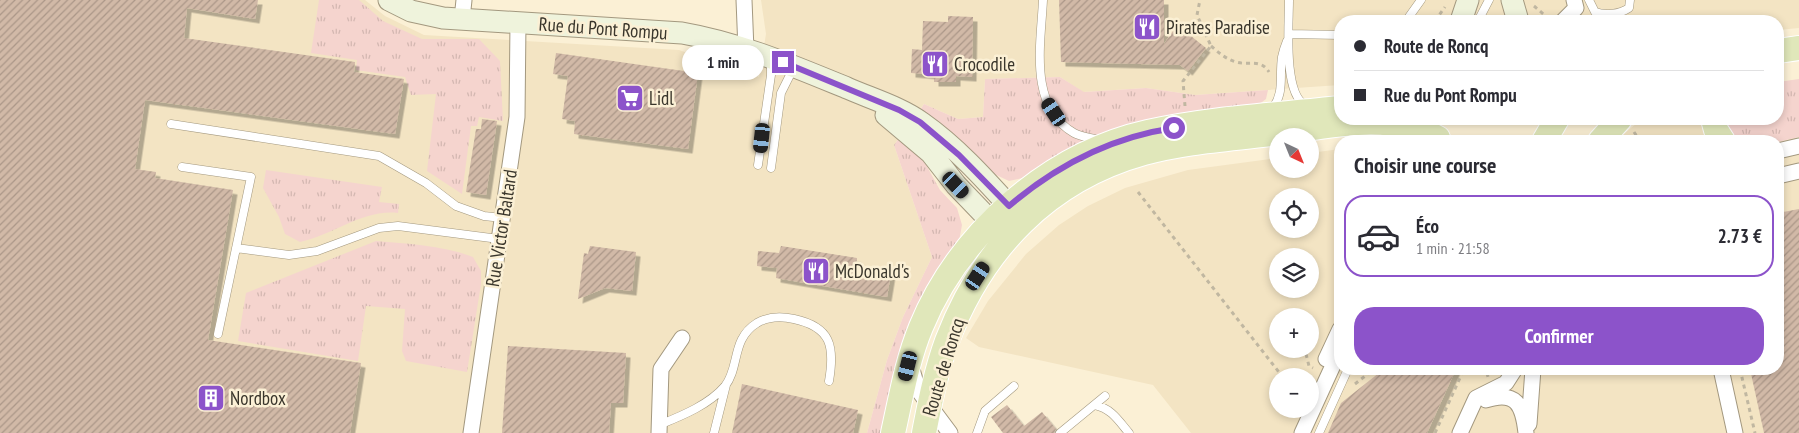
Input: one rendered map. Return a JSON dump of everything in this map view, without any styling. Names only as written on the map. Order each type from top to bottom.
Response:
[{"type":"main road","name":"Route de Roncq","points":[[924,433],[947,341],[960,308],[1008,222],[1061,169],[1112,143],[1148,132],[1334,108]]},
{"type":"main road","name":"Route de Roncq","points":[[893,433],[910,360],[921,326],[944,281],[965,250],[1008,222],[1092,174],[1130,158],[1154,150],[1340,125]]},
{"type":"main road","name":"Route de Roncq","points":[[1404,125],[1435,133]]},
{"type":"main road","points":[[1605,135],[1615,125]]},
{"type":"street","name":"Rue du Pont Rompu","points":[[389,0],[423,14],[463,9],[518,22],[682,34],[746,50],[795,66],[899,110],[920,122],[959,155],[1008,222]]},
{"type":"street","points":[[744,0],[746,50]]},
{"type":"street","points":[[1463,15],[1468,0]]},
{"type":"street","points":[[1512,0],[1516,15]]},
{"type":"street","points":[[1569,15],[1576,8],[1574,0]]},
{"type":"street","name":"Rue Victor Baltard","points":[[471,433],[517,117],[518,22]]},
{"type":"street","points":[[1784,149],[1799,146]]},
{"type":"street","points":[[1784,175],[1799,171]]},
{"type":"street","points":[[659,429],[660,369],[682,338]]},
{"type":"street","points":[[1319,374],[1334,342]]},
{"type":"street","points":[[910,360],[915,382],[929,407],[950,433]]},
{"type":"street","points":[[1302,433],[1334,363]]},
{"type":"street","points":[[1460,433],[1476,398],[1506,383],[1511,375]]},
{"type":"street","points":[[1527,433],[1532,375]]},
{"type":"street","points":[[1723,375],[1735,433]]},
{"type":"street","points":[[1470,410],[1486,400],[1500,396],[1511,398],[1523,413],[1527,433]]},
{"type":"street","points":[[1292,433],[1299,418]]},
{"type":"lane","points":[[1043,0],[1040,71],[1042,89],[1048,104],[1060,122],[1075,134],[1112,143]]},
{"type":"lane","points":[[1289,0],[1290,76],[1295,95],[1300,102],[1315,110]]},
{"type":"lane","points":[[1410,15],[1421,0]]},
{"type":"lane","points":[[1481,15],[1489,0]]},
{"type":"lane","points":[[1589,0],[1595,12],[1602,15],[1629,8],[1630,0]]},
{"type":"lane","points":[[1289,34],[1334,35]]},
{"type":"lane","points":[[1265,116],[1279,98],[1282,78],[1282,57],[1289,34]]},
{"type":"lane","points":[[758,165],[771,75],[771,58]]},
{"type":"lane","points":[[771,168],[781,93],[788,76],[795,66]]},
{"type":"lane","points":[[171,124],[379,156],[426,183],[456,206],[484,216],[502,218]]},
{"type":"lane","points":[[182,167],[251,177],[218,334]]},
{"type":"lane","points":[[236,248],[289,255],[316,251],[379,228],[398,226],[499,239]]},
{"type":"lane","points":[[714,433],[737,348],[746,334],[758,322],[782,316],[810,323],[821,330],[832,348],[832,366],[829,381]]},
{"type":"lane","points":[[1319,433],[1345,375]]},
{"type":"lane","points":[[659,429],[686,414],[726,386]]},
{"type":"lane","points":[[977,433],[985,411],[1014,386]]},
{"type":"lane","points":[[1060,433],[1105,396]]},
{"type":"lane","points":[[1095,405],[1105,407],[1113,413],[1129,433]]},
{"type":"path","points":[[1200,0],[1197,15],[1211,46],[1224,57],[1236,62],[1265,65],[1270,74]]},
{"type":"path","points":[[1439,15],[1450,0]]},
{"type":"path","points":[[1186,126],[1183,81],[1211,46]]},
{"type":"path","points":[[1138,192],[1276,368]]},
{"type":"path","points":[[1436,433],[1461,375]]},
{"type":"path","points":[[1741,375],[1755,433]]},
{"type":"shaded area","points":[[0,0],[365,0],[385,16],[424,35],[679,50],[759,77],[766,34],[761,0],[1799,0],[1799,28],[1784,29],[1784,15],[1334,15],[1334,85],[1195,95],[1146,88],[1083,92],[1060,77],[985,79],[983,117],[958,119],[924,104],[894,145],[932,257],[903,317],[887,360],[867,433],[0,433]]},
{"type":"shaded area","points":[[1635,125],[1706,125],[1711,135],[1622,135]]},
{"type":"shaded area","points":[[1799,137],[1799,433],[1191,433],[1153,385],[979,347],[966,338],[988,301],[1026,254],[1059,225],[1088,206],[1125,188],[1188,170],[1269,159],[1269,178],[1319,178],[1319,152],[1334,150],[1334,375],[1784,375],[1784,141]]},
{"type":"green space","points":[[319,0],[359,0],[383,21],[422,39],[479,39],[500,61],[503,121],[479,117],[477,126],[471,126],[462,194],[427,171],[436,94],[411,95],[405,77],[356,70],[357,60],[311,53]]},
{"type":"green space","points":[[1060,77],[1084,92],[1146,88],[1195,95],[1268,90],[1266,99],[1254,108],[1009,181],[992,173],[920,110],[924,104],[958,119],[983,117],[985,79]]},
{"type":"green space","points":[[1799,79],[1799,137],[1784,141],[1784,135],[1730,135],[1728,133],[1726,125],[1784,125],[1784,81]]},
{"type":"green space","points":[[900,137],[925,163],[940,190],[957,208],[962,225],[959,241],[930,284],[884,433],[867,433],[887,360],[903,317],[932,257],[894,145]]},
{"type":"green space","points":[[266,170],[382,187],[379,202],[399,204],[398,213],[373,215],[313,239],[300,242],[285,234],[279,217],[263,188]]},
{"type":"green space","points":[[376,241],[437,247],[473,257],[481,271],[481,284],[467,372],[406,361],[402,351],[405,309],[366,306],[358,361],[238,341],[246,293]]},
{"type":"building","points":[[0,0],[258,0],[255,19],[187,8],[184,38],[355,62],[354,72],[404,79],[395,134],[145,100],[135,169],[156,172],[155,178],[233,190],[208,340],[361,363],[350,433],[0,433]]},
{"type":"building","points":[[1059,0],[1164,0],[1164,44],[1177,25],[1206,48],[1188,71],[1180,65],[1061,62]]},
{"type":"building","points":[[948,16],[973,17],[972,77],[956,76],[956,82],[934,82],[934,75],[911,73],[912,49],[922,50],[923,21],[948,22]]},
{"type":"building","name":"Lidl","points":[[556,53],[698,73],[688,149],[574,134],[575,121],[562,119],[568,76],[553,74]]},
{"type":"building","points":[[482,119],[497,121],[486,195],[466,192],[476,129],[481,129]]},
{"type":"building","points":[[1799,209],[1799,433],[1764,433],[1751,375],[1784,375],[1784,212]]},
{"type":"building","points":[[590,246],[636,252],[632,291],[605,288],[578,299],[584,253],[588,254]]},
{"type":"building","name":"McDonald's","points":[[781,246],[857,258],[856,267],[891,273],[887,297],[776,278],[777,268],[757,266],[758,251],[779,253]]},
{"type":"building","points":[[508,346],[626,353],[623,403],[611,403],[609,433],[502,433]]},
{"type":"building","points":[[1376,375],[1453,375],[1427,433],[1328,433],[1341,403]]},
{"type":"building","points":[[742,384],[858,410],[853,433],[732,433]]},
{"type":"building","points":[[1007,405],[1024,426],[1042,412],[1056,429],[1054,433],[1003,433],[991,417]]},
{"type":"place","name":"Pirates Paradise","points":[[1147,27]]},
{"type":"place","name":"Crocodile","points":[[935,64]]},
{"type":"place","name":"Lidl","points":[[630,98]]},
{"type":"place","name":"McDonald's","points":[[816,271]]},
{"type":"place","name":"Nordbox","points":[[211,398]]},
{"type":"route","points":[[783,62],[817,74],[911,116],[940,137],[1009,206],[1049,176],[1098,149],[1136,135],[1174,128]]}]
